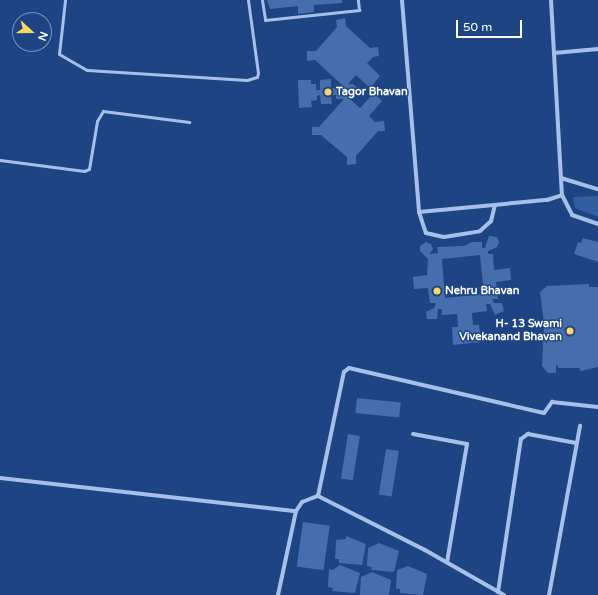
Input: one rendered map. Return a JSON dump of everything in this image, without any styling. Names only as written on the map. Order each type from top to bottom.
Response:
[{"type":"street","points":[[402,0],[419,212],[426,233],[444,238],[480,231],[490,221],[496,205]]},
{"type":"street","points":[[551,0],[562,195],[572,215],[598,224]]},
{"type":"street","points":[[554,53],[598,49]]},
{"type":"street","points":[[561,178],[598,189]]},
{"type":"street","points":[[419,212],[547,200],[562,195]]},
{"type":"street","points":[[318,496],[347,369],[354,368],[544,414],[552,402],[598,407]]},
{"type":"street","points":[[549,595],[580,426]]},
{"type":"street","points":[[413,434],[463,441],[467,445],[447,562]]},
{"type":"street","points":[[498,592],[521,439],[528,434],[576,443]]},
{"type":"street","points":[[0,478],[296,511]]},
{"type":"street","points":[[278,595],[296,511],[302,502],[318,496],[447,562],[504,595]]},
{"type":"lane","points":[[65,0],[59,54],[87,70],[247,80],[257,77],[258,73],[248,0]]},
{"type":"lane","points":[[262,0],[265,20],[359,10],[358,0]]},
{"type":"lane","points":[[0,160],[84,171],[89,168],[97,121],[103,111],[189,122]]},
{"type":"shaded area","points":[[598,196],[598,217],[575,208],[573,197]]},
{"type":"building","points":[[267,0],[342,0],[342,3],[314,5],[314,12],[298,14],[298,6],[270,9]]},
{"type":"building","name":"Tagor Bhavan","points":[[345,18],[346,26],[370,48],[378,47],[379,56],[373,57],[367,63],[380,76],[370,88],[356,75],[348,84],[353,84],[359,90],[350,99],[360,108],[374,93],[382,101],[369,116],[375,122],[384,121],[385,131],[378,131],[356,156],[356,164],[347,165],[347,157],[321,135],[312,135],[312,127],[319,127],[344,99],[336,99],[336,95],[331,95],[332,104],[321,104],[320,95],[317,96],[317,100],[311,101],[312,107],[299,108],[298,80],[311,80],[311,84],[316,84],[316,90],[320,90],[320,80],[331,79],[331,89],[342,85],[315,60],[307,61],[307,51],[316,51],[337,27],[336,20]]},
{"type":"building","name":"Nehru Bhavan","points":[[489,236],[497,237],[499,242],[497,247],[488,251],[488,254],[493,254],[494,270],[510,268],[511,280],[496,282],[498,299],[492,299],[494,303],[502,303],[504,311],[495,315],[490,304],[486,304],[487,311],[472,313],[473,325],[479,325],[481,342],[453,345],[452,327],[458,327],[457,314],[442,315],[442,309],[438,309],[437,319],[427,319],[426,312],[434,308],[436,303],[430,303],[428,288],[414,289],[413,277],[427,275],[428,259],[420,251],[420,246],[426,242],[431,244],[433,249],[429,254],[438,253],[437,247],[464,246],[472,242],[482,242],[482,248],[485,248]],"holes":[[[480,255],[484,294],[445,298],[442,259]]]},
{"type":"building","points":[[583,238],[598,242],[598,262],[574,254],[578,242],[581,243]]},
{"type":"building","name":"H- 13 Swami Vivekanand Bhavan","points":[[589,284],[589,287],[598,287],[598,367],[580,371],[580,368],[559,368],[556,364],[556,373],[548,373],[542,366],[544,324],[540,292],[547,286]]},
{"type":"building","points":[[357,398],[401,403],[399,418],[355,413]]},
{"type":"building","points":[[348,434],[360,436],[353,480],[341,478]]},
{"type":"building","points":[[386,449],[399,451],[392,496],[379,494]]},
{"type":"building","points":[[303,522],[330,526],[323,570],[297,567]]},
{"type":"building","points":[[346,536],[366,544],[362,565],[339,563],[339,559],[335,559],[336,540],[346,539]]},
{"type":"building","points":[[379,543],[399,551],[394,572],[371,570],[372,567],[367,566],[368,548]]},
{"type":"building","points":[[340,565],[360,573],[355,593],[332,591],[333,588],[328,587],[329,569],[333,570]]},
{"type":"building","points":[[408,566],[427,574],[423,595],[400,593],[400,589],[396,589],[397,570]]},
{"type":"building","points":[[372,572],[391,580],[389,595],[360,595],[361,577]]},
{"type":"place","name":"Tagor Bhavan","points":[[328,92]]},
{"type":"place","name":"Nehru Bhavan","points":[[437,291]]},
{"type":"place","name":"H- 13 Swami Vivekanand Bhavan","points":[[570,331]]}]
